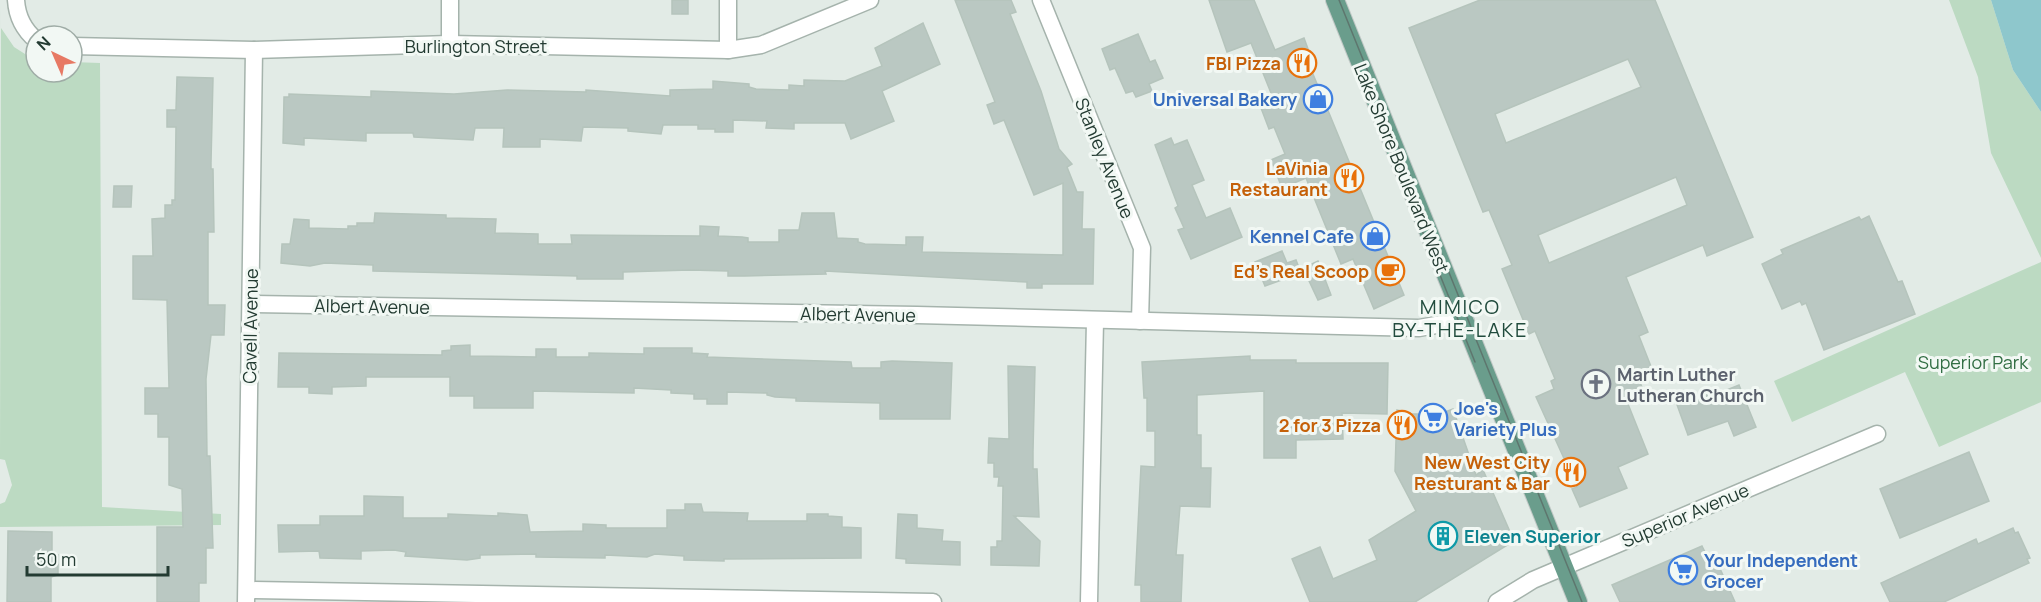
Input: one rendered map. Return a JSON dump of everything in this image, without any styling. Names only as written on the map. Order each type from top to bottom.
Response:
[{"type":"main road","name":"Lake Shore Boulevard West","points":[[1335,0],[1578,602]]},
{"type":"street","points":[[16,0],[17,10],[24,25]]},
{"type":"street","points":[[450,0],[450,44]]},
{"type":"street","points":[[728,0],[728,50]]},
{"type":"street","name":"Burlington Street","points":[[84,46],[254,50],[450,44],[728,50],[761,45],[870,0]]},
{"type":"street","name":"Stanley Avenue","points":[[1041,0],[1142,248],[1140,321]]},
{"type":"street","name":"Cavell Avenue","points":[[247,596],[246,517],[254,50]]},
{"type":"street","name":"Albert Avenue","points":[[251,304],[917,315],[1419,328],[1465,320]]},
{"type":"street","points":[[1089,602],[1095,321]]},
{"type":"street","name":"Superior Avenue","points":[[1497,602],[1533,580],[1877,434]]},
{"type":"street","points":[[247,596],[933,602]]},
{"type":"green space","points":[[1,0],[1,28],[14,47],[24,53],[24,84],[84,84],[84,62],[100,63],[102,507],[221,514],[221,525],[0,527],[0,504],[5,502],[12,485],[5,460],[0,459]]},
{"type":"green space","points":[[1949,0],[1991,0],[2013,70],[2041,112],[2041,258],[1991,153],[1978,77]]},
{"type":"green space","name":"Superior Park","points":[[2041,262],[2041,402],[1939,447],[1905,372],[1792,422],[1774,381]]},
{"type":"water","points":[[1991,0],[2041,0],[2041,112],[2013,70]]},
{"type":"building","points":[[672,0],[688,0],[688,14],[672,14]]},
{"type":"building","points":[[955,0],[1011,0],[1016,12],[1010,14],[1041,91],[1059,149],[1072,164],[1067,167],[1077,192],[1083,192],[1082,229],[1094,229],[1093,284],[1042,284],[1042,288],[1027,288],[1027,282],[825,271],[826,274],[745,276],[728,276],[728,271],[623,272],[623,279],[577,279],[577,276],[373,271],[373,265],[325,263],[310,266],[281,263],[282,244],[290,244],[294,219],[309,220],[309,228],[348,229],[348,226],[357,226],[357,223],[374,223],[375,213],[496,219],[495,233],[538,234],[538,244],[572,244],[571,235],[700,236],[700,226],[719,227],[718,236],[748,238],[748,242],[779,242],[779,230],[799,230],[802,213],[834,213],[837,238],[858,239],[858,242],[865,244],[906,245],[906,237],[923,237],[922,252],[1063,255],[1063,183],[1034,195],[1004,120],[994,124],[987,105],[995,102]]},
{"type":"building","points":[[1209,0],[1254,0],[1275,50],[1304,38],[1312,60],[1308,62],[1404,295],[1374,309],[1353,259],[1341,264],[1306,178],[1282,188],[1271,160],[1285,154],[1274,127],[1269,129],[1261,108],[1275,103],[1251,43],[1227,52]]},
{"type":"building","points":[[1480,0],[1655,0],[1753,237],[1707,256],[1703,245],[1626,277],[1648,332],[1639,336],[1654,374],[1639,380],[1642,387],[1624,394],[1648,454],[1618,467],[1627,488],[1580,507],[1572,489],[1577,487],[1536,397],[1554,389],[1551,381],[1555,379],[1535,331],[1529,334],[1502,269],[1512,265],[1489,210],[1483,212],[1409,28]],"holes":[[[1628,59],[1641,87],[1506,143],[1495,114]],[[1676,177],[1687,205],[1549,263],[1538,235]]]},
{"type":"building","points":[[923,23],[940,64],[882,91],[894,121],[851,139],[845,123],[794,123],[794,129],[766,128],[767,121],[733,120],[733,132],[698,129],[698,125],[663,125],[661,134],[628,131],[628,128],[583,127],[581,141],[540,139],[540,147],[503,147],[504,128],[475,128],[473,140],[414,137],[413,133],[366,133],[366,141],[304,138],[304,145],[283,143],[284,97],[289,97],[289,94],[371,97],[371,91],[454,94],[507,90],[586,92],[586,90],[670,96],[670,90],[713,89],[713,81],[749,84],[749,87],[756,89],[789,90],[789,85],[804,86],[804,80],[845,81],[882,66],[875,48]]},
{"type":"building","points":[[1138,34],[1150,62],[1155,60],[1163,78],[1149,84],[1152,91],[1136,97],[1133,91],[1126,93],[1115,68],[1110,70],[1102,49]]},
{"type":"building","points":[[177,77],[213,78],[211,169],[213,169],[214,232],[208,232],[208,305],[225,305],[224,335],[211,335],[206,379],[207,456],[210,456],[213,548],[206,548],[206,583],[199,583],[199,602],[157,602],[157,527],[183,527],[182,489],[169,485],[169,437],[158,437],[158,414],[145,414],[145,388],[169,388],[167,300],[133,299],[133,256],[153,256],[152,219],[165,218],[165,205],[172,205],[172,200],[175,200],[176,127],[167,127],[167,110],[176,110]]},
{"type":"building","points":[[1171,138],[1174,145],[1187,140],[1204,180],[1192,185],[1206,218],[1230,208],[1242,237],[1191,259],[1178,230],[1184,228],[1175,208],[1178,206],[1155,145]]},
{"type":"building","points":[[114,186],[132,186],[131,207],[113,207]]},
{"type":"building","points":[[1869,216],[1898,282],[1902,281],[1915,314],[1824,350],[1806,303],[1802,305],[1800,301],[1782,309],[1762,264],[1783,254],[1781,250],[1859,217],[1861,220]]},
{"type":"building","points":[[1282,251],[1287,263],[1296,260],[1301,273],[1265,286],[1255,262]]},
{"type":"building","points":[[1318,261],[1331,295],[1318,300],[1303,268]]},
{"type":"building","points":[[470,345],[470,356],[536,357],[536,349],[556,349],[556,357],[589,357],[589,353],[644,354],[644,348],[692,348],[692,353],[708,354],[707,357],[851,362],[852,368],[881,368],[881,362],[892,361],[952,363],[950,419],[880,419],[880,403],[796,401],[796,398],[775,397],[767,393],[727,392],[727,404],[707,404],[707,399],[694,399],[694,394],[634,388],[634,393],[533,391],[533,408],[474,408],[474,396],[450,396],[450,377],[366,377],[366,386],[332,387],[332,394],[309,393],[309,387],[278,387],[279,353],[442,355],[442,351],[451,350],[451,346]]},
{"type":"building","points":[[1250,356],[1250,360],[1296,360],[1296,363],[1388,363],[1387,414],[1342,413],[1343,439],[1296,440],[1296,458],[1264,458],[1264,391],[1197,395],[1197,435],[1201,435],[1201,468],[1211,468],[1210,507],[1180,506],[1176,555],[1183,555],[1181,602],[1141,602],[1141,585],[1135,585],[1141,466],[1155,467],[1155,431],[1147,431],[1147,398],[1144,398],[1142,362]]},
{"type":"building","points":[[1008,366],[1035,367],[1033,469],[1037,469],[1039,517],[1014,516],[1040,541],[1039,566],[991,565],[991,547],[997,547],[997,541],[1002,541],[1003,486],[998,486],[999,477],[994,477],[994,463],[988,463],[989,438],[1009,439]]},
{"type":"building","points":[[1739,385],[1756,427],[1734,436],[1728,421],[1688,435],[1676,402],[1710,390],[1712,396]]},
{"type":"building","points":[[1453,409],[1476,475],[1483,470],[1511,534],[1509,544],[1415,602],[1310,602],[1292,559],[1320,547],[1333,579],[1377,560],[1369,540],[1416,511],[1395,471],[1397,410],[1412,414],[1440,414]]},
{"type":"building","points":[[1969,452],[1989,501],[1900,538],[1880,489]]},
{"type":"building","points":[[364,496],[403,497],[403,518],[448,518],[448,514],[527,515],[530,532],[583,531],[583,524],[606,525],[606,528],[667,528],[667,510],[685,510],[685,504],[701,504],[703,512],[748,513],[747,521],[807,521],[807,514],[828,514],[828,516],[842,517],[842,527],[861,528],[861,558],[724,559],[724,561],[684,560],[684,556],[655,554],[647,557],[605,555],[605,558],[536,557],[536,554],[480,555],[480,558],[467,560],[405,556],[406,552],[394,550],[361,551],[361,559],[320,558],[319,551],[279,552],[278,525],[320,525],[320,516],[364,516]]},
{"type":"building","points":[[898,514],[917,515],[917,528],[943,530],[942,541],[960,542],[960,565],[906,563],[906,559],[896,558]]},
{"type":"building","points":[[2013,528],[2015,533],[2018,532],[2030,558],[2027,559],[2029,563],[1944,602],[1890,602],[1881,583],[1976,539],[1978,544]]},
{"type":"building","points":[[8,531],[52,532],[52,555],[58,555],[58,575],[51,577],[51,602],[7,602]]},
{"type":"building","name":"Your Independent Grocer","points":[[1702,546],[1707,556],[1713,553],[1735,602],[1620,602],[1612,585]]},
{"type":"tram line","points":[[1339,0],[1582,602]]},
{"type":"tram line","points":[[1360,76],[1475,362]]},
{"type":"place","name":"FBI Pizza","points":[[1302,63]]},
{"type":"place","name":"Universal Bakery","points":[[1318,99]]},
{"type":"place","name":"LaVinia Restaurant","points":[[1349,178]]},
{"type":"place","name":"Kennel Cafe","points":[[1375,236]]},
{"type":"place","name":"Ed's Real Scoop","points":[[1390,271]]},
{"type":"place","name":"Martin Luther Lutheran Church","points":[[1596,384]]},
{"type":"place","name":"Joe's Variety Plus","points":[[1433,418]]},
{"type":"place","name":"2 for 3 Pizza","points":[[1402,425]]},
{"type":"place","name":"New West City Resturant & Bar","points":[[1571,472]]},
{"type":"place","name":"Eleven Superior","points":[[1443,536]]},
{"type":"place","name":"Your Independent Grocer","points":[[1683,570]]},
{"type":"district","name":"MIMICO BY-THE-LAKE","points":[[1460,318]]}]
